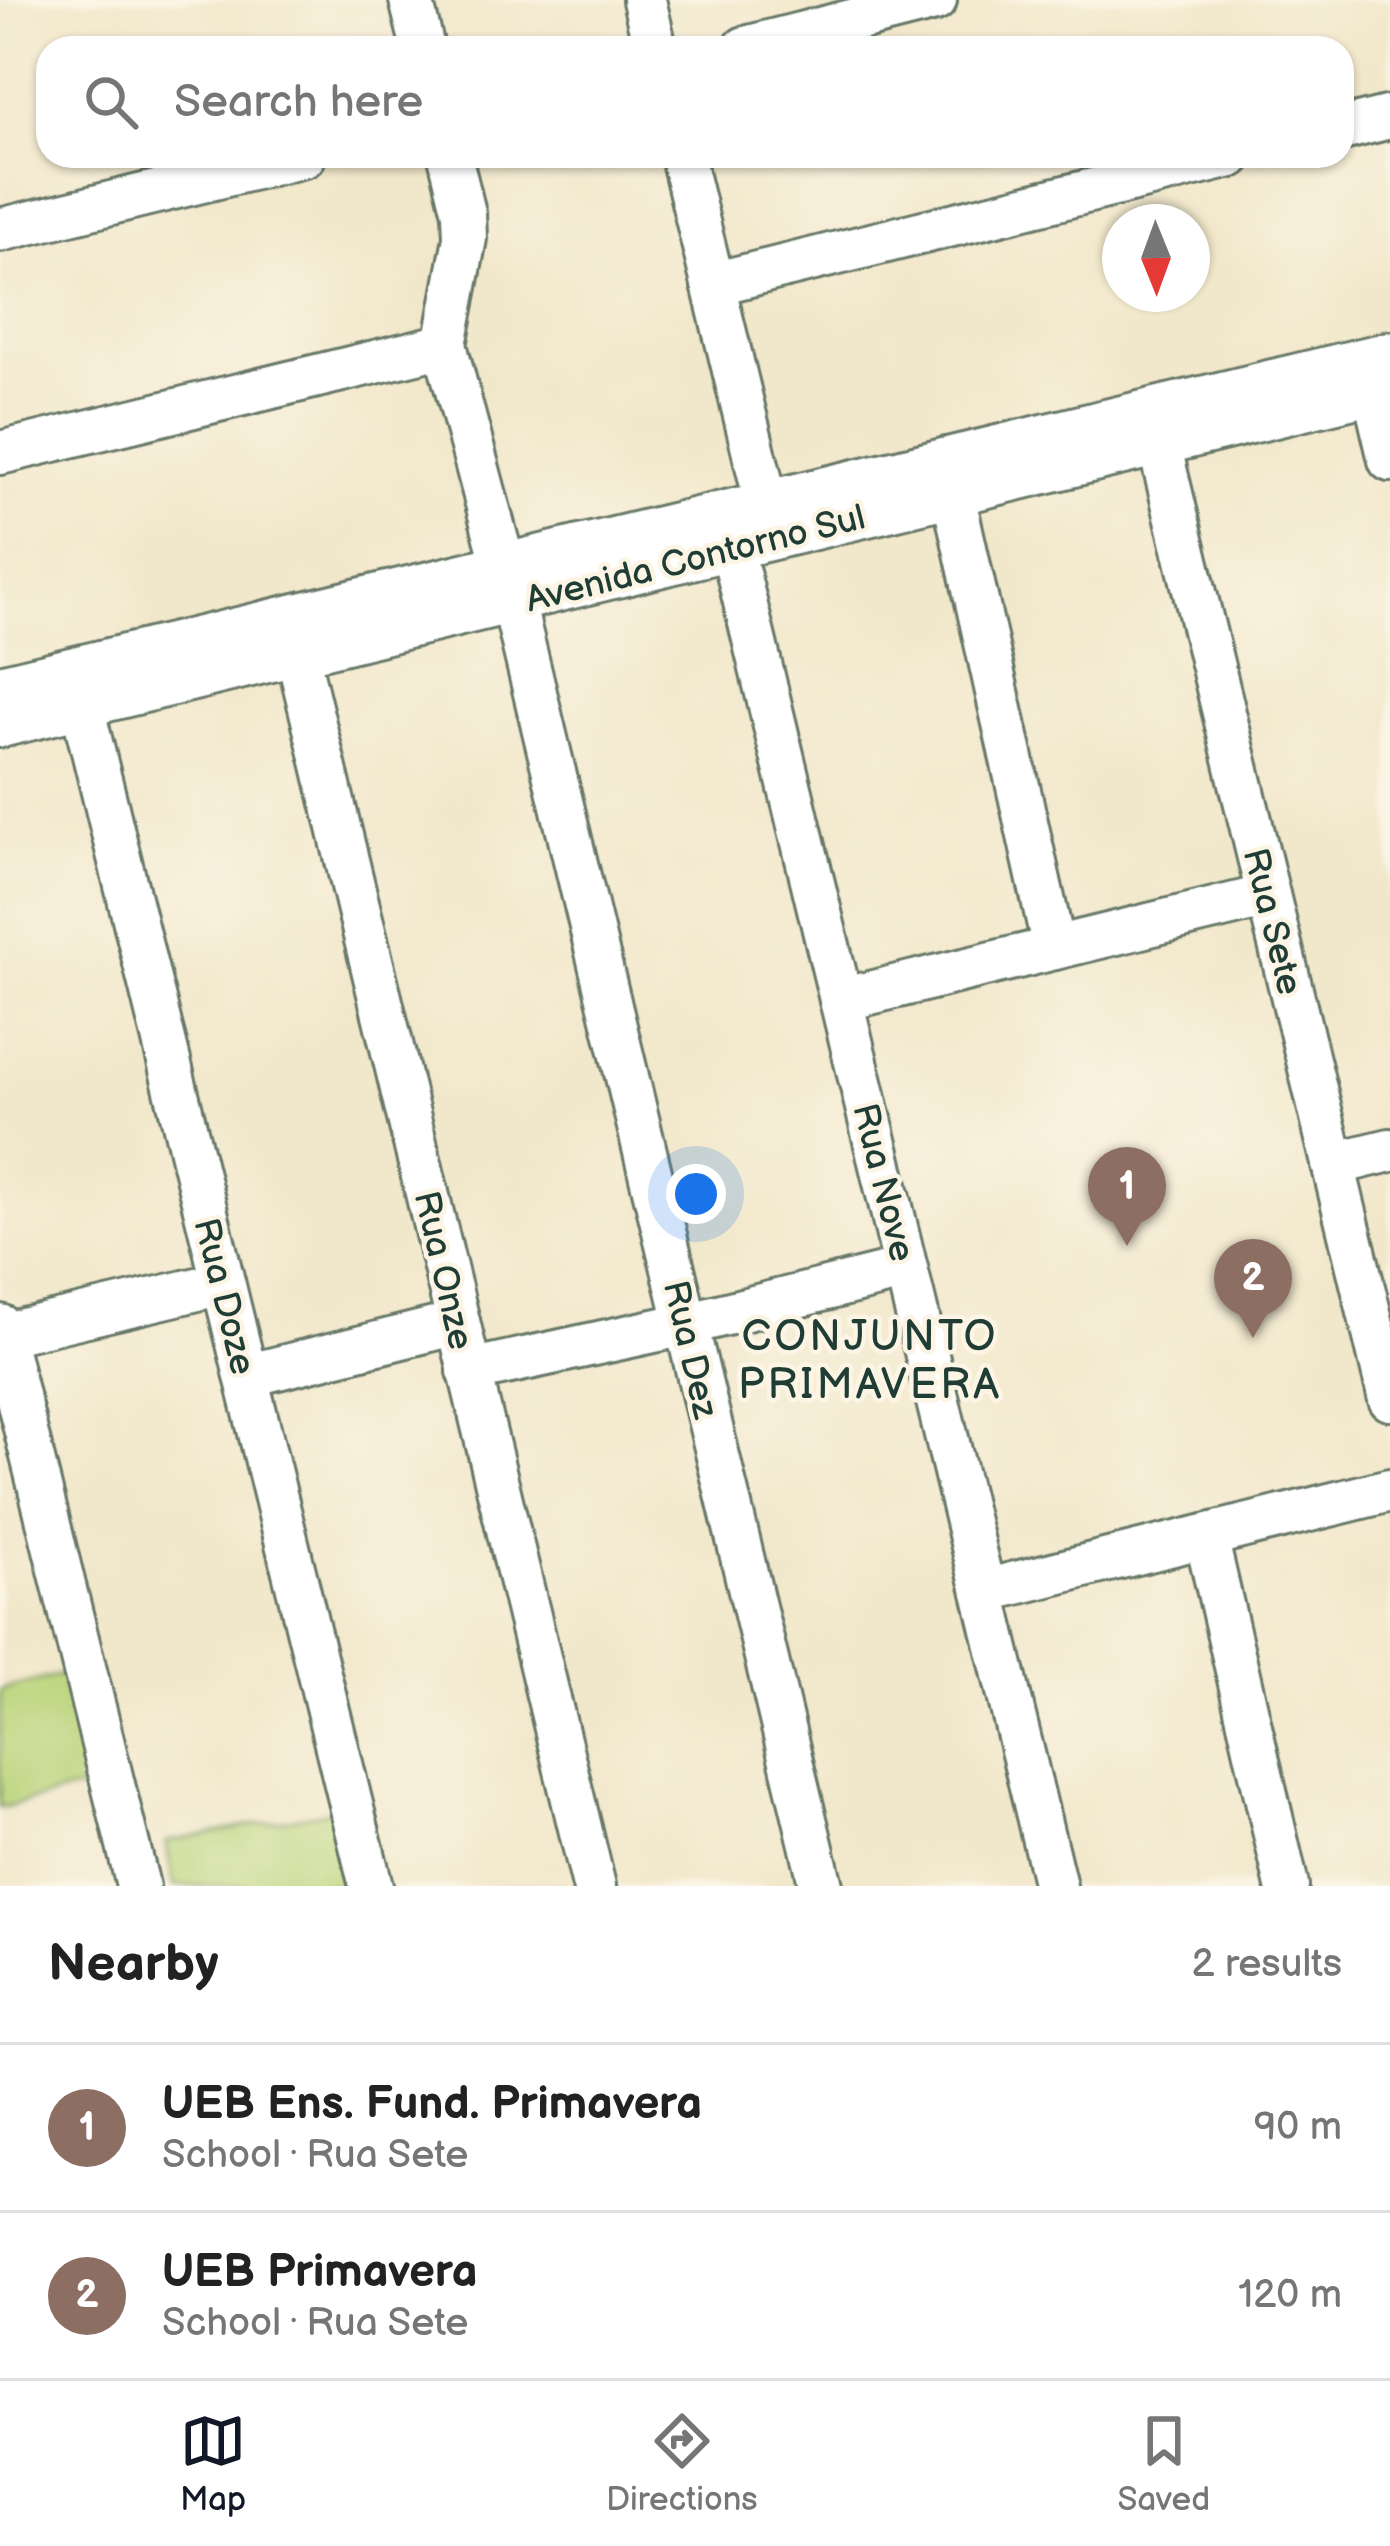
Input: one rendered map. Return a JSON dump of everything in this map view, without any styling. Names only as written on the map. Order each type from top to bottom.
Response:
[{"type":"street","points":[[411,0],[420,36]]},
{"type":"street","points":[[644,0],[653,36]]},
{"type":"street","points":[[792,36],[935,0]]},
{"type":"street","points":[[1354,126],[1390,117]]},
{"type":"street","points":[[0,230],[255,168]]},
{"type":"street","points":[[0,453],[445,345],[465,238],[453,168]]},
{"type":"street","points":[[685,168],[766,502]]},
{"type":"street","points":[[713,284],[1182,168]]},
{"type":"street","name":"Rua Dez","points":[[445,345],[508,583],[821,1886]]},
{"type":"street","points":[[1384,378],[1390,460]]},
{"type":"street","name":"Avenida Contorno Sul","points":[[0,725],[297,653],[766,502],[1384,378]]},
{"type":"street","name":"Avenida Contorno Sul","points":[[0,686],[508,583],[732,548],[1159,444],[1384,378]]},
{"type":"street","name":"Rua Sete","points":[[1159,444],[1390,1399]]},
{"type":"street","points":[[952,494],[1054,949]]},
{"type":"street","name":"Rua Nove","points":[[732,548],[1055,1886]]},
{"type":"street","name":"Rua Onze","points":[[297,653],[594,1886]]},
{"type":"street","name":"Rua Doze","points":[[82,706],[371,1886]]},
{"type":"street","points":[[841,1000],[1268,896]]},
{"type":"street","points":[[1333,1164],[1390,1150]]},
{"type":"street","points":[[470,1370],[686,1324],[906,1269]]},
{"type":"street","points":[[138,1886],[1,1331],[223,1283]]},
{"type":"street","points":[[246,1376],[458,1323]]},
{"type":"street","points":[[984,1591],[1390,1490]]},
{"type":"street","points":[[1206,1536],[1287,1886]]},
{"type":"green space","points":[[80,1670],[105,1783],[0,1808],[0,1690]]},
{"type":"green space","points":[[350,1807],[365,1886],[174,1886],[166,1842]]},
{"type":"place","name":"UEB Ens. Fund. Primavera","points":[[1127,1246]]},
{"type":"place","name":"UEB Primavera","points":[[1253,1338]]},
{"type":"district","name":"CONJUNTO PRIMAVERA","points":[[870,1359]]}]
